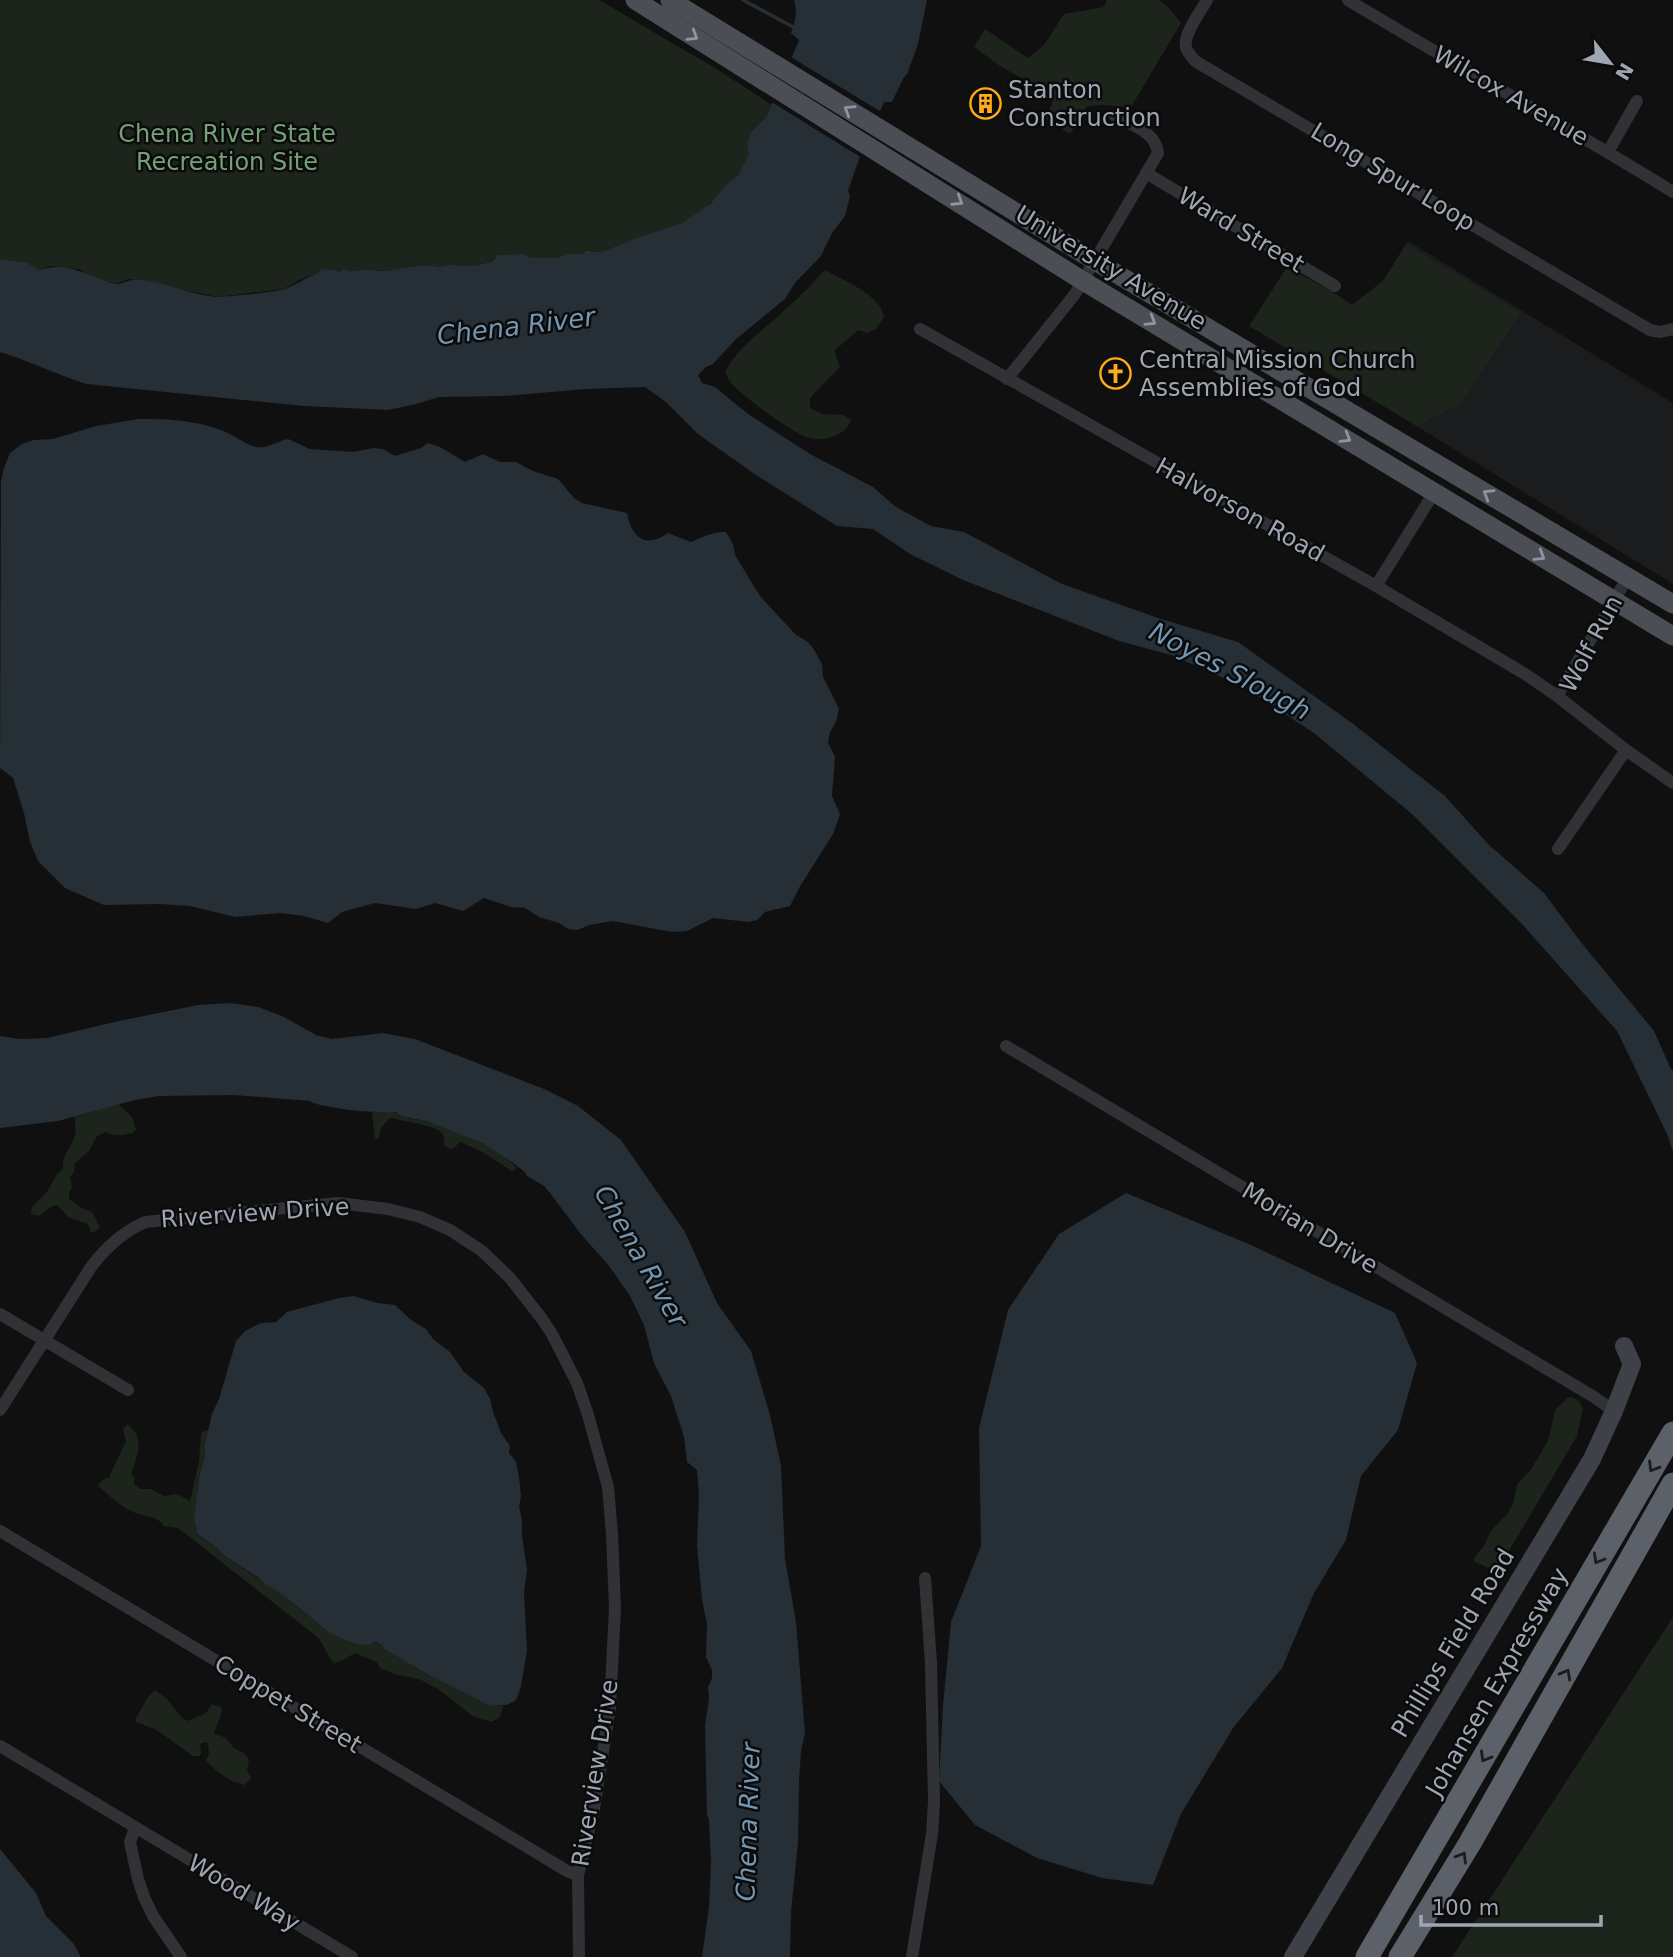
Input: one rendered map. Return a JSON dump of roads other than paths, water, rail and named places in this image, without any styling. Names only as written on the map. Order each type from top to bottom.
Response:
[{"type":"highway","name":"Johansen Expressway","points":[[1367,1957],[1673,1433]]},
{"type":"highway","points":[[1400,1957],[1470,1843],[1673,1484]]},
{"type":"main road","name":"University Avenue","points":[[635,0],[754,63],[903,155],[1095,261],[1673,604]]},
{"type":"main road","name":"University Avenue","points":[[670,0],[754,63]]},
{"type":"main road","name":"University Avenue","points":[[903,155],[1083,281],[1673,636]]},
{"type":"street","name":"Long Spur Loop","points":[[1207,0],[1186,39],[1186,46],[1195,61],[1650,330],[1660,332],[1673,329]]},
{"type":"street","name":"Wilcox Avenue","points":[[1348,0],[1673,192]]},
{"type":"street","points":[[1608,152],[1637,101]]},
{"type":"street","points":[[1007,379],[1075,294],[1158,153],[1157,143],[1150,135],[1115,116]]},
{"type":"street","name":"Ward Street","points":[[1146,173],[1335,286]]},
{"type":"street","name":"Halvorson Road","points":[[920,329],[1376,586],[1525,674],[1557,696]]},
{"type":"street","points":[[1376,586],[1435,491]]},
{"type":"street","name":"Wolf Run","points":[[1628,577],[1557,696],[1673,783]]},
{"type":"street","points":[[1558,849],[1626,750]]},
{"type":"street","name":"Morian Drive","points":[[1006,1046],[1614,1411]]},
{"type":"street","name":"Riverview Drive","points":[[0,1410],[91,1266],[124,1233],[145,1222],[338,1203],[380,1208],[435,1223],[466,1240],[495,1262],[530,1302],[552,1334],[583,1399],[608,1487],[615,1589],[612,1695],[596,1797],[578,1875],[579,1957]]},
{"type":"street","points":[[0,1314],[128,1390]]},
{"type":"street","name":"Phillips Field Road","points":[[1293,1957],[1580,1480],[1614,1411],[1633,1364],[1624,1346]]},
{"type":"street","name":"Coppet Street","points":[[0,1531],[567,1871],[578,1875]]},
{"type":"street","points":[[912,1957],[932,1834],[934,1801],[931,1663],[925,1578]]},
{"type":"street","points":[[0,1746],[135,1828],[130,1842],[144,1897],[153,1916],[181,1957]]},
{"type":"street","name":"Wood Way","points":[[135,1828],[352,1957]]},
{"type":"water","points":[[794,0],[927,0],[918,44],[907,74],[892,102],[884,102],[860,156],[848,191],[850,196],[845,216],[832,233],[821,256],[795,283],[785,299],[698,375],[702,383],[715,387],[748,414],[810,454],[873,487],[896,507],[931,526],[964,532],[1062,584],[1161,619],[1238,642],[1352,723],[1445,796],[1489,845],[1544,893],[1654,1031],[1673,1071],[1673,1152],[1668,1136],[1617,1031],[1522,924],[1412,814],[1314,733],[1242,686],[1171,655],[1119,641],[963,580],[910,554],[873,529],[837,526],[756,475],[698,434],[667,403],[645,387],[504,396],[439,397],[388,410],[304,406],[87,384],[0,352],[0,259],[28,263],[39,270],[71,268],[114,284],[142,280],[206,296],[221,297],[285,289],[321,269],[340,272],[343,269],[383,271],[419,266],[472,266],[492,262],[498,255],[523,254],[532,258],[555,258],[582,254],[587,250],[604,251],[682,223],[710,204],[739,174],[749,154],[747,144],[751,132],[767,116],[799,40],[791,33],[796,13]]},
{"type":"water","points":[[139,419],[201,424],[256,447],[288,439],[310,449],[353,452],[374,448],[383,449],[395,456],[428,443],[465,462],[483,454],[500,462],[516,462],[558,479],[574,498],[582,503],[627,513],[636,535],[646,540],[660,538],[668,533],[691,542],[712,533],[726,532],[733,544],[735,555],[760,596],[796,635],[813,648],[822,664],[823,677],[839,709],[828,742],[835,757],[832,796],[840,814],[833,834],[790,906],[765,912],[757,920],[749,922],[713,918],[687,931],[672,932],[613,921],[589,925],[578,930],[568,929],[559,923],[539,917],[525,908],[511,907],[484,898],[463,911],[435,903],[416,909],[375,903],[342,912],[328,923],[280,913],[235,917],[190,906],[104,905],[65,888],[38,861],[30,842],[13,778],[0,768],[1,481],[10,453],[22,444],[53,439],[96,426]]},
{"type":"water","name":"Chena River","points":[[231,1003],[258,1007],[282,1016],[316,1035],[332,1039],[383,1033],[415,1039],[544,1089],[578,1106],[621,1140],[685,1232],[717,1303],[751,1351],[770,1415],[781,1466],[785,1559],[796,1622],[805,1733],[801,1751],[790,1957],[702,1957],[709,1907],[711,1863],[705,1725],[712,1670],[706,1657],[707,1624],[697,1545],[697,1470],[687,1462],[684,1437],[671,1396],[654,1363],[644,1325],[630,1296],[610,1267],[544,1186],[482,1143],[429,1122],[396,1112],[344,1109],[310,1101],[234,1095],[159,1096],[58,1121],[0,1128],[0,1036],[20,1039],[47,1038],[198,1005]]},
{"type":"water","points":[[1126,1193],[1251,1245],[1395,1313],[1417,1363],[1398,1430],[1361,1476],[1346,1540],[1314,1593],[1282,1668],[1233,1728],[1181,1814],[1153,1885],[1102,1878],[1037,1858],[975,1825],[939,1781],[951,1622],[981,1546],[979,1428],[1008,1310],[1059,1234]]},
{"type":"water","points":[[354,1296],[395,1305],[450,1352],[464,1372],[484,1388],[501,1433],[510,1446],[509,1453],[516,1462],[527,1570],[524,1592],[527,1651],[517,1698],[506,1705],[490,1706],[429,1675],[384,1649],[382,1645],[374,1642],[369,1645],[358,1644],[327,1631],[286,1597],[197,1534],[194,1520],[205,1456],[204,1447],[236,1341],[245,1331],[261,1323],[276,1322],[287,1312]]},
{"type":"water","points":[[0,1849],[36,1893],[46,1916],[73,1943],[81,1957],[0,1957]]},
{"type":"waterway","points":[[743,0],[797,29]]},
{"type":"place","name":"Stanton Construction","points":[[985,104]]},
{"type":"place","name":"Central Mission Church Assemblies of God","points":[[1116,374]]},
{"type":"park label","name":"Chena River State Recreation Site","points":[[227,148]]},
{"type":"water label","name":"Noyes Slough","points":[[1230,671]]}]
